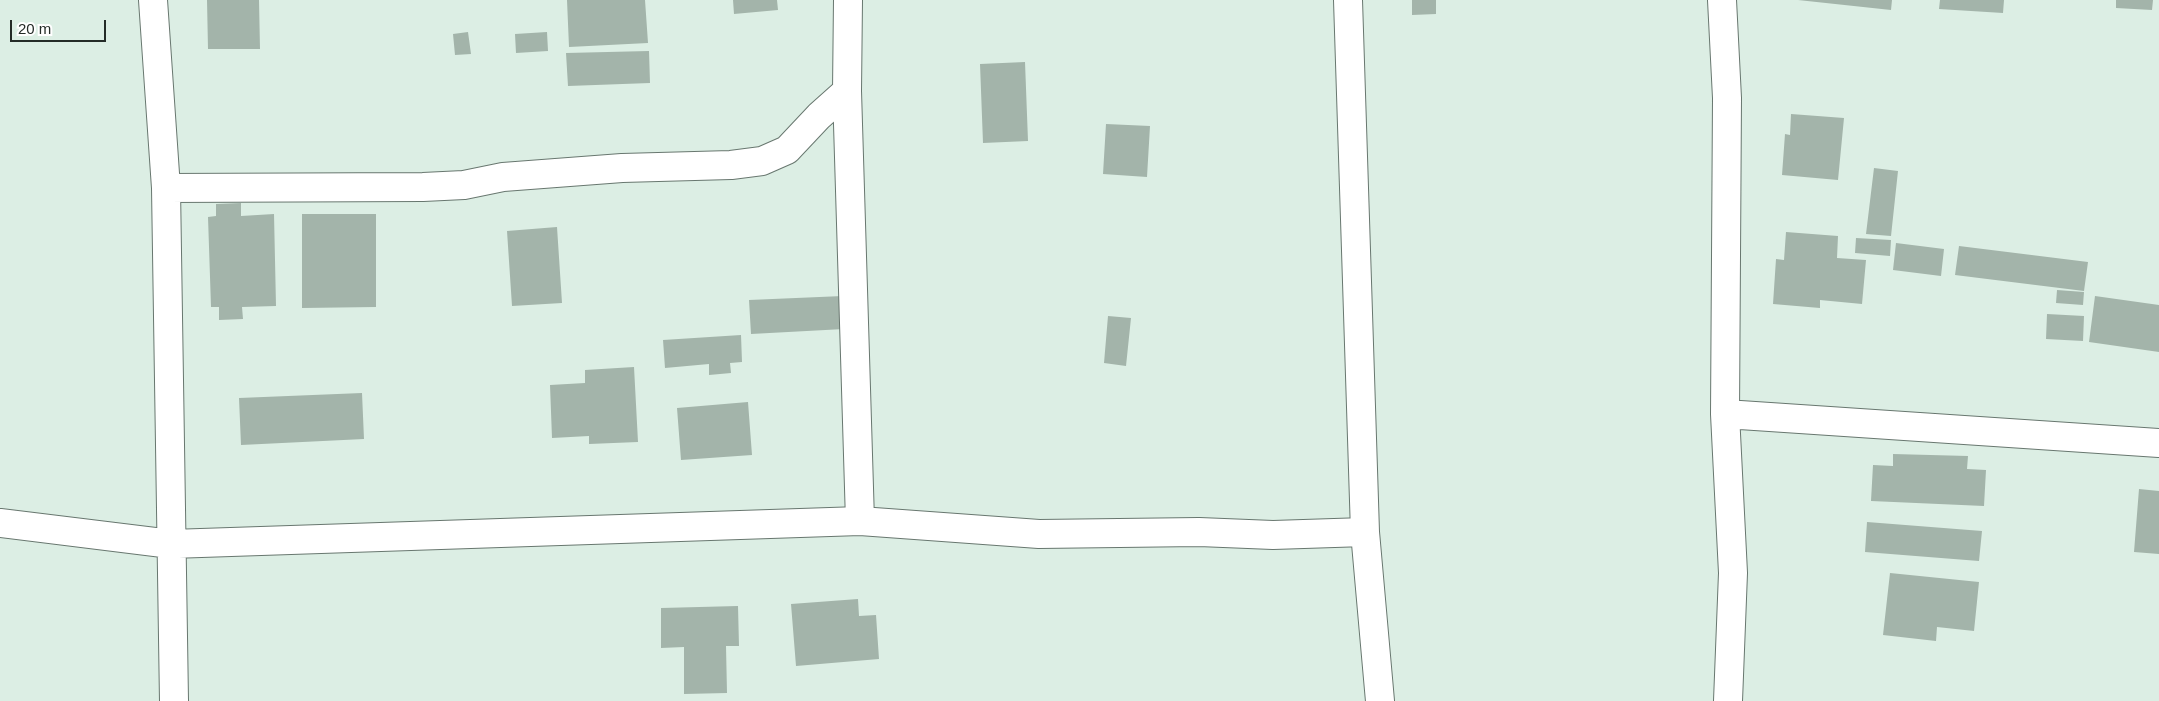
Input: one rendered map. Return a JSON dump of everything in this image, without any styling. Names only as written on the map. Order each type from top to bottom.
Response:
[{"type":"street","points":[[153,0],[166,188],[174,701]]},
{"type":"street","points":[[848,0],[847,91],[860,522]]},
{"type":"street","points":[[1348,0],[1365,532],[1380,701]]},
{"type":"street","points":[[1722,0],[1726,98],[1725,414],[1733,573],[1728,701]]},
{"type":"street","points":[[166,188],[423,187],[464,185],[503,178],[592,170],[731,165],[762,161],[787,150],[819,116],[847,91]]},
{"type":"street","points":[[1725,414],[2159,443]]},
{"type":"street","points":[[0,523],[171,544],[860,522],[1039,534],[1199,532],[1273,535],[1365,532]]},
{"type":"building","points":[[207,0],[259,0],[260,49],[208,49]]},
{"type":"building","points":[[567,0],[645,0],[648,43],[569,47]]},
{"type":"building","points":[[733,0],[777,0],[778,10],[734,14]]},
{"type":"building","points":[[1412,0],[1436,0],[1436,14],[1412,15]]},
{"type":"building","points":[[1798,0],[1892,0],[1891,10]]},
{"type":"building","points":[[1940,0],[2004,0],[2003,13],[1939,9]]},
{"type":"building","points":[[2116,0],[2153,0],[2152,10],[2116,8]]},
{"type":"building","points":[[468,32],[471,54],[455,55],[453,34]]},
{"type":"building","points":[[547,32],[548,51],[516,53],[515,34]]},
{"type":"building","points":[[649,51],[650,83],[568,86],[566,53]]},
{"type":"building","points":[[1025,62],[1028,141],[983,143],[980,64]]},
{"type":"building","points":[[1791,114],[1844,118],[1838,180],[1782,175],[1785,134],[1790,135]]},
{"type":"building","points":[[1106,124],[1150,126],[1147,177],[1103,174]]},
{"type":"building","points":[[1874,168],[1898,171],[1891,236],[1866,234]]},
{"type":"building","points":[[241,203],[241,216],[274,214],[276,306],[242,307],[243,319],[219,320],[219,307],[211,307],[208,217],[216,216],[216,204]]},
{"type":"building","points":[[302,214],[376,214],[376,307],[302,308]]},
{"type":"building","points":[[557,227],[562,303],[512,306],[507,231]]},
{"type":"building","points":[[1786,232],[1838,236],[1837,258],[1866,260],[1862,304],[1820,300],[1820,308],[1773,304],[1776,259],[1784,260]]},
{"type":"building","points":[[1856,238],[1891,240],[1890,256],[1855,253]]},
{"type":"building","points":[[1896,243],[1944,249],[1941,276],[1893,270]]},
{"type":"building","points":[[1959,246],[2088,262],[2084,291],[1955,275]]},
{"type":"building","points":[[2057,290],[2084,292],[2083,305],[2056,303]]},
{"type":"building","points":[[843,296],[844,329],[751,334],[749,300]]},
{"type":"building","points":[[2095,296],[2159,305],[2159,352],[2089,342]]},
{"type":"building","points":[[2047,314],[2084,316],[2083,341],[2046,339]]},
{"type":"building","points":[[1108,316],[1131,318],[1126,366],[1104,363]]},
{"type":"building","points":[[741,335],[742,362],[730,363],[731,373],[709,375],[709,364],[665,368],[663,340]]},
{"type":"building","points":[[634,367],[638,442],[589,444],[589,436],[552,438],[550,385],[585,383],[585,370]]},
{"type":"building","points":[[362,393],[364,439],[241,445],[239,398]]},
{"type":"building","points":[[748,402],[752,455],[681,460],[677,408]]},
{"type":"building","points":[[1893,454],[1968,456],[1967,469],[1986,470],[1984,506],[1871,501],[1873,465],[1893,466]]},
{"type":"building","points":[[2139,489],[2159,491],[2159,554],[2134,552]]},
{"type":"building","points":[[1867,522],[1982,531],[1979,561],[1865,552]]},
{"type":"building","points":[[1890,573],[1979,582],[1974,631],[1937,627],[1936,641],[1883,635]]},
{"type":"building","points":[[858,599],[859,616],[876,615],[879,659],[796,666],[791,604]]},
{"type":"building","points":[[738,606],[739,646],[726,646],[727,693],[684,694],[684,647],[661,648],[661,608]]}]
